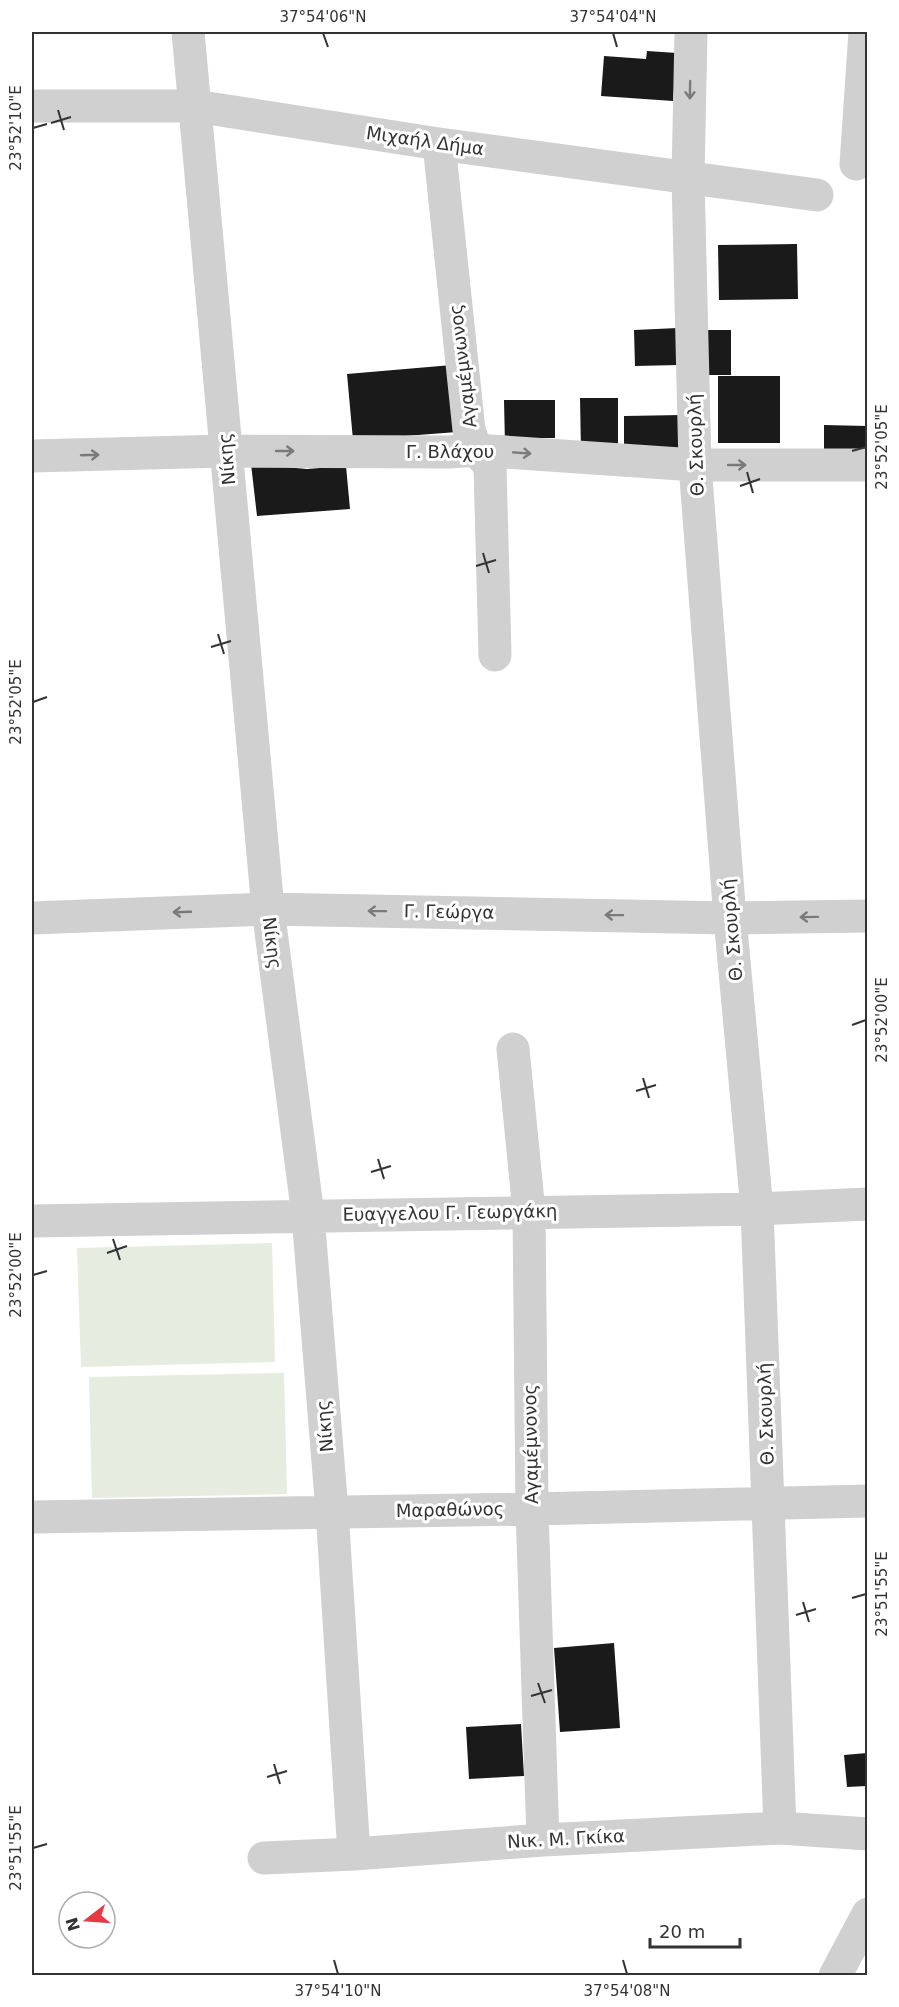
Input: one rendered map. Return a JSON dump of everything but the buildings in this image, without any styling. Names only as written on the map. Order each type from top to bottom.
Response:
[{"type":"street","name":"Νίκης","points":[[188,32],[268,909],[308,1215],[332,1511],[354,1854]]},
{"type":"street","name":"Θ. Σκουρλή","points":[[691,32],[688,178],[695,465],[730,918],[757,1209],[780,1828]]},
{"type":"street","points":[[856,164],[866,32]]},
{"type":"street","name":"Μιχαήλ Δήμα","points":[[32,106],[195,106],[439,144],[817,195]]},
{"type":"street","name":"Αγαμέμνωνος","points":[[439,144],[469,430],[476,450],[490,466],[495,655]]},
{"type":"street","name":"Γ. Βλάχου","points":[[32,456],[226,451],[449,452],[476,450],[695,465],[867,465]]},
{"type":"street","name":"Γ. Γεώργα","points":[[32,918],[268,909],[730,918],[867,916]]},
{"type":"street","name":"Αγαμέμνονος","points":[[513,1049],[529,1212],[532,1509],[543,1840]]},
{"type":"street","name":"Ευαγγελου Γ. Γεωργάκη","points":[[32,1221],[757,1209],[867,1204]]},
{"type":"street","name":"Μαραθώνος","points":[[32,1517],[867,1501]]},
{"type":"street","name":"Νικ. Μ. Γκίκα","points":[[264,1858],[780,1828],[867,1834]]},
{"type":"street","points":[[835,1976],[867,1914]]},
{"type":"shaded area","points":[[272,1243],[275,1362],[81,1367],[77,1248]]},
{"type":"shaded area","points":[[284,1373],[287,1494],[92,1498],[89,1377]]}]
